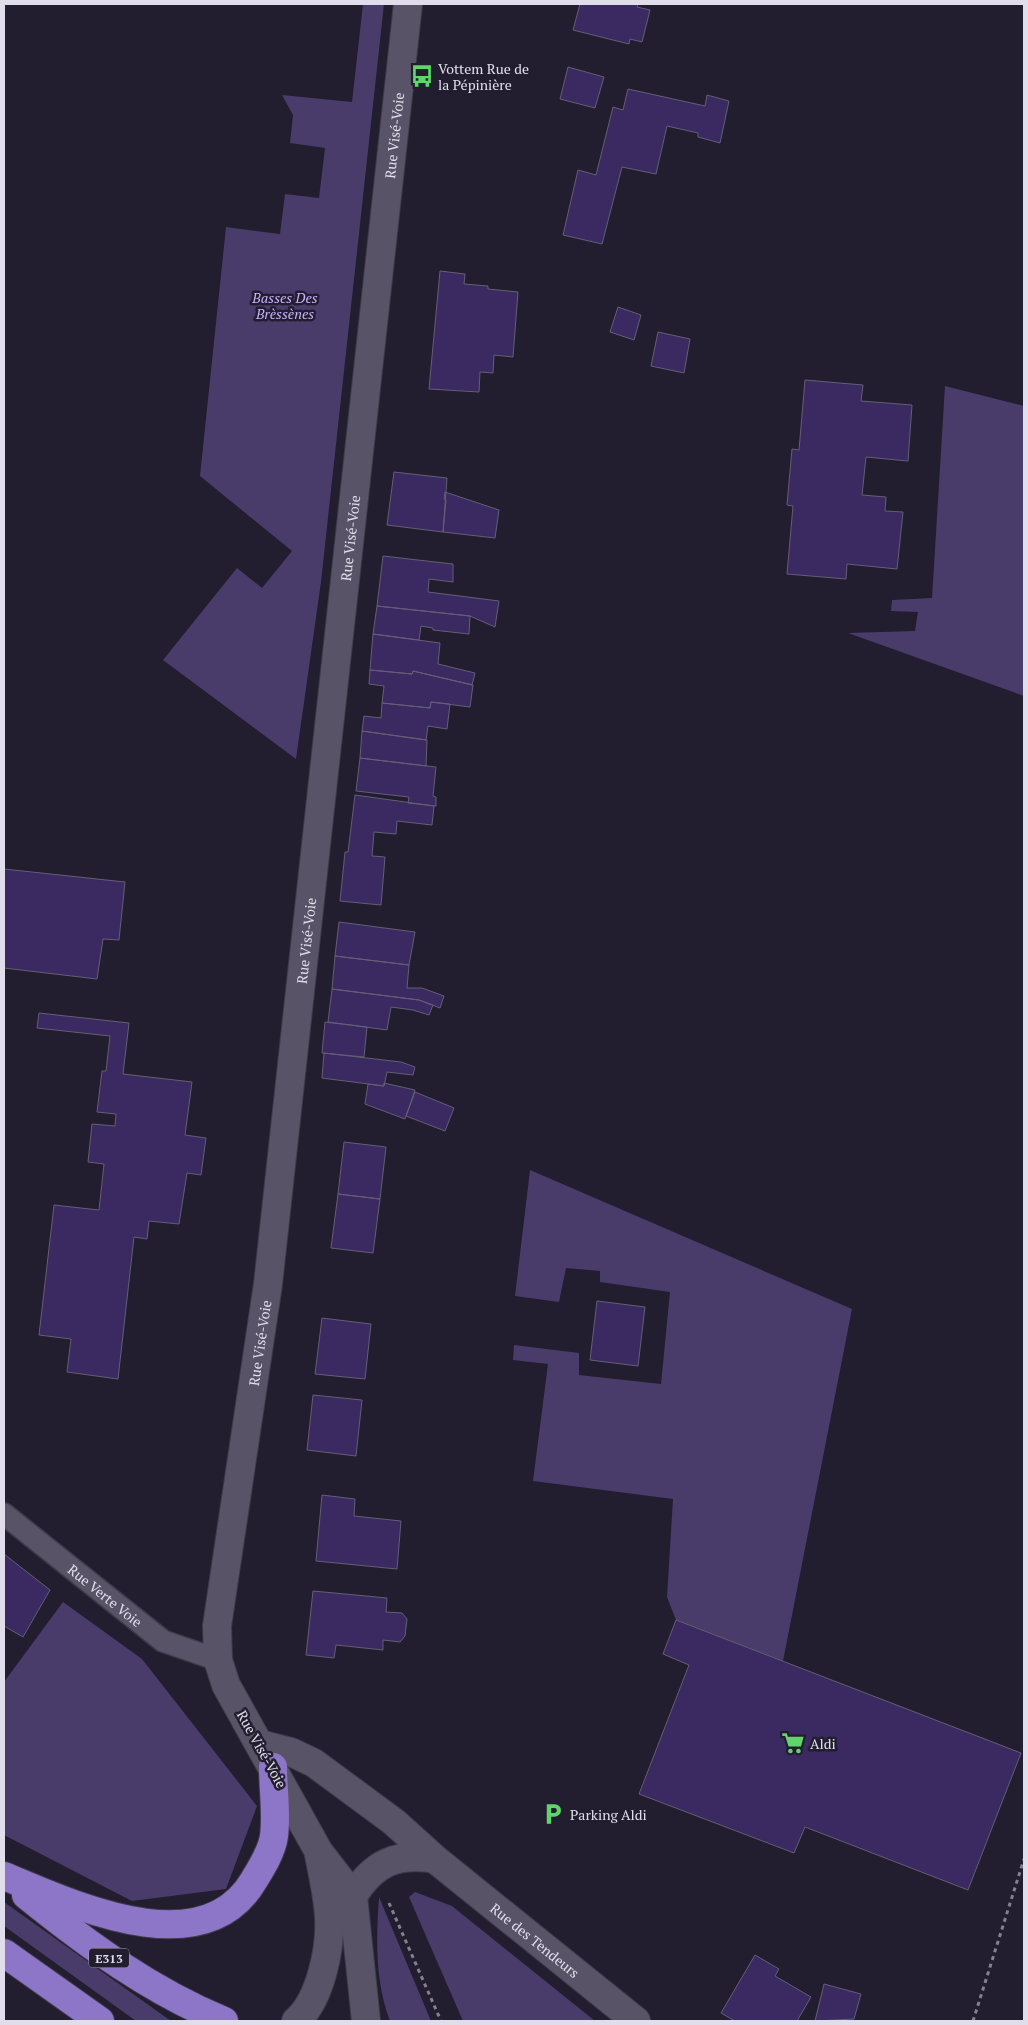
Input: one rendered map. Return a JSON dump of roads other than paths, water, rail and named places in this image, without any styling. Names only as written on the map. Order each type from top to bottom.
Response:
[{"type":"highway","points":[[4,1876],[98,1912],[136,1921],[177,1925],[212,1916],[241,1897],[265,1862],[274,1836],[273,1767]]},
{"type":"highway","name":"E313","points":[[4,1876],[116,1963],[167,1994],[224,2021]]},
{"type":"highway","points":[[4,1953],[100,2021]]},
{"type":"street","name":"Rue Visé-Voie","points":[[353,1896],[319,1852],[226,1685],[218,1660],[218,1618],[268,1284],[408,4]]},
{"type":"street","name":"Rue des Tendeurs","points":[[260,1744],[291,1752],[314,1763],[394,1822],[435,1859],[636,2021]]},
{"type":"street","name":"Rue Visé-Voie","points":[[296,2021],[307,2009],[317,1990],[328,1939],[327,1900],[319,1852]]},
{"type":"street","points":[[366,2021],[353,1896],[362,1880],[374,1870],[392,1860],[410,1856],[435,1859]]},
{"type":"lane","name":"Rue Verte Voie","points":[[4,1514],[163,1641],[218,1660]]},
{"type":"place","name":"Vottem Rue de la Pépinière","points":[[422,76]]},
{"type":"place","name":"Aldi","points":[[793,1743]]},
{"type":"place","name":"Parking Aldi","points":[[553,1814]]},
{"type":"park label","name":"Basses Des Brèssènes","points":[[285,306]]}]
